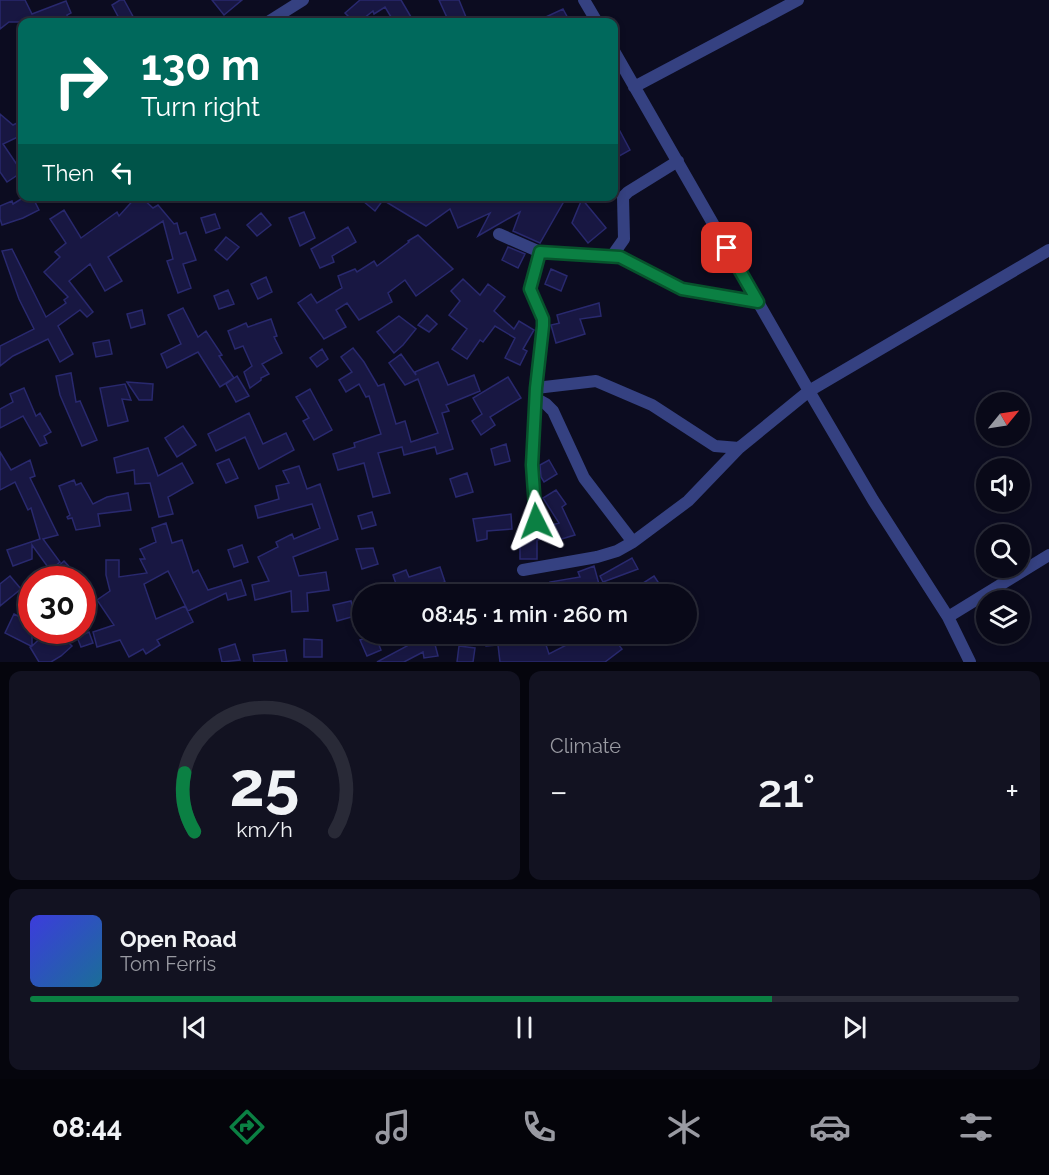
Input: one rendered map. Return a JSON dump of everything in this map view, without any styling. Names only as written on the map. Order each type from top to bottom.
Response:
[{"type":"street","points":[[274,18],[303,0]]},
{"type":"street","points":[[584,0],[595,18]]},
{"type":"street","points":[[634,87],[798,0]]},
{"type":"street","points":[[618,58],[808,391],[873,500],[948,617],[970,662]]},
{"type":"street","points":[[612,256],[624,238],[623,198],[628,192],[678,161]]},
{"type":"street","points":[[499,234],[540,252],[612,256],[625,260],[682,289],[758,302]]},
{"type":"street","points":[[523,570],[597,557],[617,551],[633,542],[687,501],[739,448],[808,391],[1049,250]]},
{"type":"street","points":[[536,521],[532,465],[543,319],[530,289],[540,252]]},
{"type":"street","points":[[536,393],[596,381],[652,405],[715,446],[739,448]]},
{"type":"street","points":[[536,393],[553,411],[584,478],[633,542]]},
{"type":"street","points":[[948,617],[1049,555]]},
{"type":"building","points":[[0,0],[25,0],[32,14],[66,1],[71,13],[67,15],[68,18],[18,18],[18,22],[9,22],[0,29]]},
{"type":"building","points":[[124,0],[134,18],[119,18],[112,5]]},
{"type":"building","points":[[212,0],[242,0],[224,15]]},
{"type":"building","points":[[360,0],[401,0],[412,18],[392,18],[385,7],[374,14],[373,11],[364,18],[350,18],[345,13]]},
{"type":"building","points":[[439,0],[459,0],[466,18],[447,18]]},
{"type":"building","points":[[563,9],[568,18],[544,18]]},
{"type":"building","points":[[0,114],[13,125],[18,122],[18,137],[3,144],[18,166],[18,175],[7,182],[0,172]]},
{"type":"building","points":[[618,128],[630,150],[618,157]]},
{"type":"building","points":[[12,201],[13,204],[18,201],[34,201],[39,210],[2,225],[0,206]]},
{"type":"building","points":[[132,201],[145,201],[153,208],[158,205],[174,224],[177,223],[180,234],[186,232],[196,260],[183,264],[191,288],[178,293],[167,261],[173,259],[163,221],[108,257],[122,281],[105,291],[90,264],[69,281],[93,312],[87,317],[80,310],[58,326],[73,354],[60,362],[48,339],[13,356],[0,366],[0,346],[34,329],[19,299],[2,251],[12,249],[46,317],[66,303],[64,300],[68,297],[44,272],[60,257],[55,252],[66,243],[50,219],[64,210],[81,238],[117,212],[119,216]]},
{"type":"building","points":[[363,201],[382,201],[375,211]]},
{"type":"building","points":[[385,201],[564,201],[540,243],[513,231],[520,212],[478,236],[490,213],[458,228],[450,209],[426,226]]},
{"type":"building","points":[[581,201],[584,201],[606,228],[588,243],[572,223]]},
{"type":"building","points":[[304,212],[315,238],[300,246],[289,218]]},
{"type":"building","points":[[261,213],[271,225],[257,236],[247,225]]},
{"type":"building","points":[[215,214],[220,228],[206,233],[201,218]]},
{"type":"building","points":[[348,227],[356,242],[332,256],[334,262],[320,268],[311,249]]},
{"type":"building","points":[[418,235],[453,269],[416,296],[405,280],[388,293],[392,302],[359,320],[347,303],[336,310],[346,327],[324,339],[298,303],[311,294],[317,303],[342,288],[338,276],[355,269],[357,272],[374,261],[377,266]]},
{"type":"building","points":[[226,237],[239,247],[227,260],[215,250]]},
{"type":"building","points":[[508,247],[525,254],[518,268],[502,260]]},
{"type":"building","points":[[551,269],[567,276],[561,291],[545,284]]},
{"type":"building","points":[[266,277],[272,292],[258,299],[251,284]]},
{"type":"building","points":[[463,279],[480,295],[488,284],[505,297],[494,311],[514,329],[519,321],[534,330],[523,349],[527,351],[520,365],[505,358],[515,338],[495,326],[483,342],[480,340],[467,359],[452,349],[467,329],[449,315],[460,301],[451,291]]},
{"type":"building","points":[[228,290],[234,304],[219,309],[214,296]]},
{"type":"building","points":[[599,303],[601,316],[580,319],[585,334],[556,343],[551,325],[560,323],[557,315]]},
{"type":"building","points":[[183,308],[198,337],[206,331],[234,378],[220,387],[198,352],[167,368],[161,354],[181,344],[168,315]]},
{"type":"building","points":[[142,310],[145,324],[131,328],[127,314]]},
{"type":"building","points":[[427,315],[437,324],[429,332],[418,325]]},
{"type":"building","points":[[399,316],[416,329],[394,353],[377,332]]},
{"type":"building","points":[[271,319],[277,336],[274,337],[282,353],[262,364],[269,374],[250,388],[244,372],[252,366],[243,346],[235,349],[228,331],[246,323],[248,327]]},
{"type":"building","points":[[109,340],[112,354],[96,357],[93,343]]},
{"type":"building","points":[[353,348],[378,386],[384,384],[396,424],[405,421],[411,442],[438,433],[418,379],[405,385],[389,363],[401,354],[416,375],[415,372],[438,362],[448,385],[474,375],[480,391],[446,405],[449,411],[442,413],[453,449],[437,454],[435,447],[404,455],[402,447],[378,453],[390,493],[373,497],[364,463],[338,470],[333,454],[355,447],[354,443],[381,434],[369,396],[366,397],[359,384],[346,392],[339,380],[352,372],[341,357]]},
{"type":"building","points":[[322,349],[328,359],[317,367],[310,358]]},
{"type":"building","points":[[71,373],[76,402],[80,401],[97,440],[82,446],[60,395],[56,376]]},
{"type":"building","points":[[237,376],[249,396],[236,402],[226,384]]},
{"type":"building","points":[[508,377],[521,398],[490,417],[495,425],[481,435],[472,421],[482,414],[473,398]]},
{"type":"building","points":[[127,382],[153,384],[152,400],[139,400]]},
{"type":"building","points":[[125,384],[131,400],[122,399],[128,421],[108,426],[100,388]]},
{"type":"building","points":[[24,388],[36,416],[40,413],[51,432],[44,436],[47,443],[40,446],[23,416],[0,428],[0,409],[13,402],[10,394]]},
{"type":"building","points":[[310,389],[332,430],[314,440],[303,421],[309,418],[296,397]]},
{"type":"building","points":[[249,413],[263,444],[286,433],[294,450],[259,469],[245,437],[216,451],[208,434]]},
{"type":"building","points":[[183,426],[196,445],[177,457],[165,438]]},
{"type":"building","points":[[506,444],[510,461],[495,465],[491,449]]},
{"type":"building","points":[[148,448],[158,476],[182,463],[193,483],[168,497],[173,514],[159,517],[150,483],[135,484],[134,470],[117,473],[114,458]]},
{"type":"building","points":[[0,452],[11,470],[30,460],[35,476],[30,478],[58,535],[43,539],[60,562],[55,566],[47,566],[32,545],[32,559],[13,566],[7,550],[40,539],[31,508],[28,510],[15,482],[0,490]]},
{"type":"building","points":[[229,459],[238,478],[226,483],[217,464]]},
{"type":"building","points":[[549,460],[557,474],[544,482],[540,465]]},
{"type":"building","points":[[299,466],[307,489],[320,484],[338,539],[293,557],[299,576],[326,572],[329,590],[307,593],[308,611],[292,612],[291,591],[255,600],[252,585],[269,581],[258,557],[278,547],[276,542],[292,534],[294,539],[320,528],[312,504],[258,518],[255,506],[279,499],[276,486],[289,483],[283,471]]},
{"type":"building","points":[[467,473],[473,492],[456,497],[450,479]]},
{"type":"building","points":[[74,480],[76,485],[81,483],[93,504],[107,497],[128,493],[131,510],[98,514],[100,526],[76,530],[72,518],[67,517],[70,515],[59,486]]},
{"type":"building","points":[[556,490],[566,504],[562,507],[575,535],[558,540],[556,536],[537,540],[537,559],[520,559],[520,531],[559,523],[543,498]]},
{"type":"building","points":[[372,512],[376,525],[362,529],[358,516]]},
{"type":"building","points":[[511,514],[512,529],[487,531],[487,539],[477,541],[473,519]]},
{"type":"building","points":[[166,523],[172,543],[182,540],[193,573],[198,570],[208,590],[241,580],[246,595],[228,600],[226,593],[188,611],[168,571],[144,584],[156,619],[185,606],[193,622],[157,640],[160,645],[146,654],[143,649],[129,657],[120,640],[97,647],[96,631],[114,625],[97,600],[110,591],[106,575],[106,560],[119,560],[119,577],[147,573],[140,559],[145,559],[140,549],[156,542],[152,528]]},
{"type":"building","points":[[242,545],[248,562],[234,567],[228,550]]},
{"type":"building","points":[[373,548],[378,564],[362,569],[356,549]]},
{"type":"building","points":[[632,558],[638,569],[603,582],[600,576]]},
{"type":"building","points":[[64,561],[69,566],[58,566]]},
{"type":"building","points":[[594,566],[599,584],[550,584],[550,582],[580,577],[578,572]]},
{"type":"building","points":[[440,567],[445,582],[396,584],[393,575],[406,570],[409,577]]},
{"type":"building","points":[[10,576],[18,585],[18,591],[0,606],[0,584]]},
{"type":"building","points":[[654,576],[659,584],[642,584]]},
{"type":"building","points":[[351,601],[352,617],[337,621],[333,605]]},
{"type":"building","points":[[14,614],[18,616],[18,640],[5,633]]},
{"type":"building","points":[[304,639],[322,640],[322,657],[304,657]]},
{"type":"building","points":[[27,644],[32,644],[32,646],[34,644],[70,644],[72,646],[51,662],[39,662],[31,646]]},
{"type":"building","points":[[235,644],[240,660],[222,662],[219,649]]},
{"type":"building","points":[[362,644],[379,644],[381,650],[367,656]]},
{"type":"building","points":[[406,644],[435,644],[438,656],[424,658],[423,652],[404,662],[377,662],[407,646]]},
{"type":"building","points":[[486,644],[546,644],[549,654],[568,644],[618,644],[622,649],[605,662],[500,662],[498,645],[486,646]]},
{"type":"building","points":[[459,646],[475,648],[473,662],[457,662]]},
{"type":"building","points":[[285,650],[287,662],[254,662],[253,655]]},
{"type":"route","points":[[536,521],[532,465],[543,319],[530,289],[540,252],[620,257],[682,289],[758,302],[727,248]]}]
